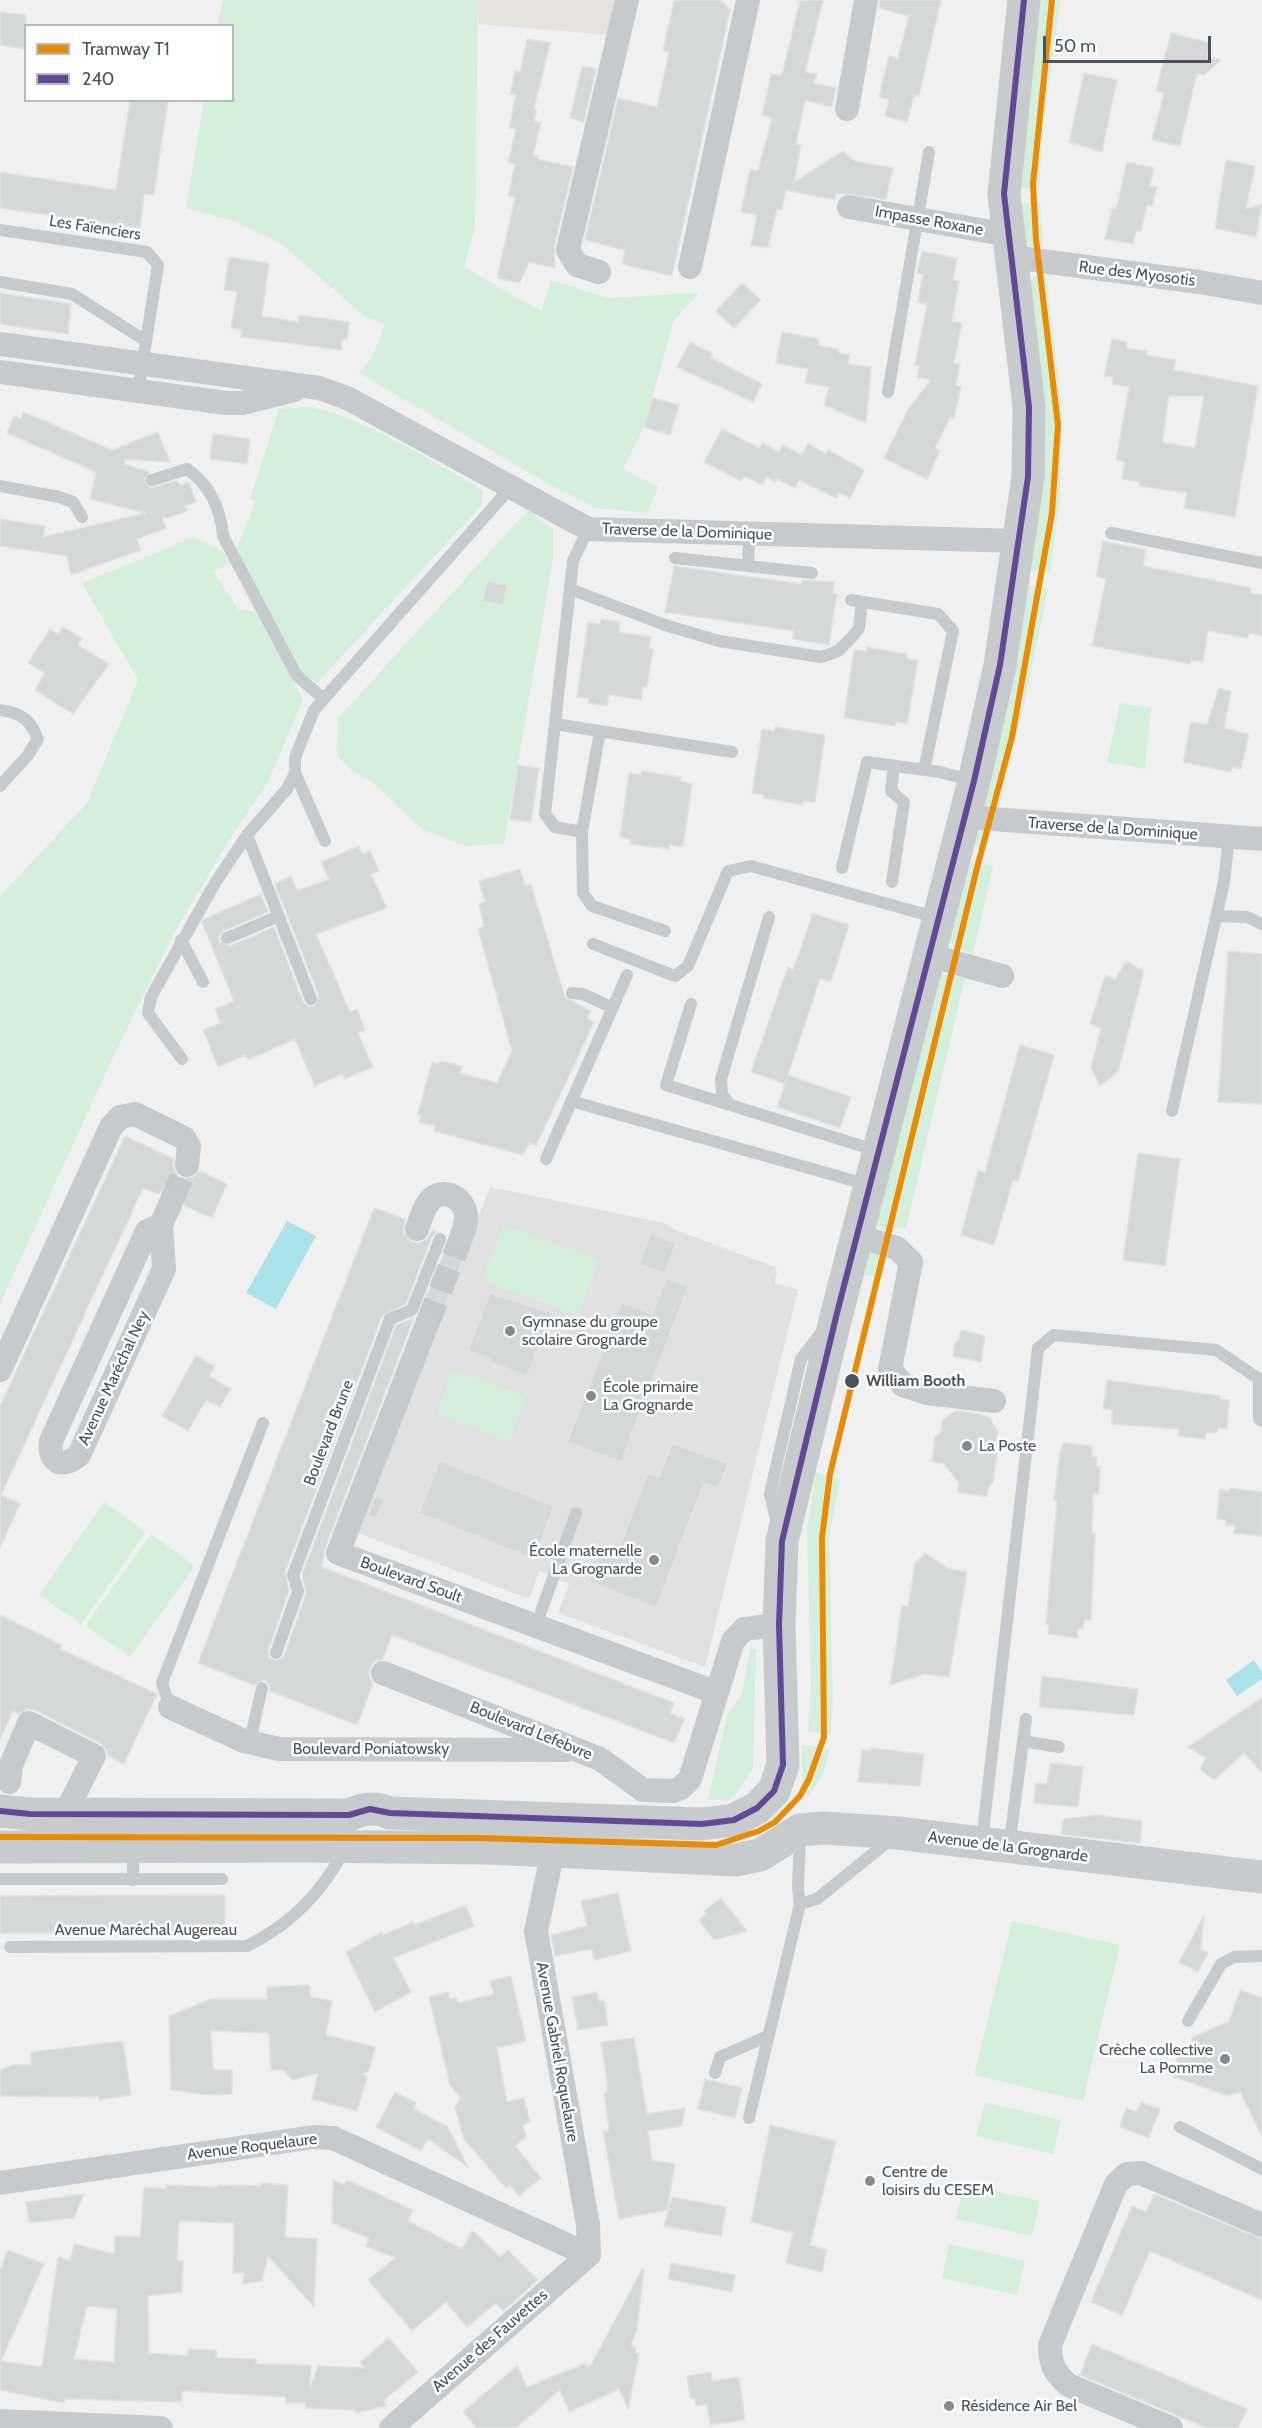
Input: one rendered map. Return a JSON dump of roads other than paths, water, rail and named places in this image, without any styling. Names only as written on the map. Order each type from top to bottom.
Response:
[{"type":"street","points":[[599,272],[577,265],[568,250],[627,0]]},
{"type":"street","points":[[690,267],[748,0]]},
{"type":"street","points":[[847,109],[866,0]]},
{"type":"street","points":[[65,1814],[94,1756],[29,1723],[10,1765],[4,1800],[65,1814],[350,1815],[358,1811],[380,1808],[390,1813],[702,1824],[734,1820],[757,1808],[774,1791],[783,1765],[784,1737],[779,1625],[782,1541],[837,1313],[974,781],[1000,665],[1028,477],[1029,406],[1004,194],[1024,0]]},
{"type":"street","name":"Impasse Roxane","points":[[849,207],[916,219],[1011,246]]},
{"type":"street","name":"Rue des Myosotis","points":[[1011,246],[1262,293]]},
{"type":"street","name":"Traverse de la Dominique","points":[[0,344],[144,352],[234,376],[310,388],[347,398],[588,529],[1018,541]]},
{"type":"street","points":[[0,372],[226,403],[242,403],[310,388]]},
{"type":"street","points":[[234,376],[242,403]]},
{"type":"street","name":"Traverse de la Dominique","points":[[965,817],[1262,839]]},
{"type":"street","points":[[929,955],[1002,976]]},
{"type":"street","points":[[0,1370],[111,1127],[120,1117],[135,1114],[184,1138],[189,1146],[187,1165]]},
{"type":"street","points":[[417,1229],[427,1203],[437,1194],[448,1193],[459,1200],[465,1211],[466,1222],[450,1240]]},
{"type":"street","name":"Avenue Maréchal Ney","points":[[161,1225],[147,1231],[51,1441],[50,1452],[53,1460],[63,1464],[71,1462],[79,1455],[164,1269],[161,1225],[172,1200]]},
{"type":"street","points":[[857,1236],[897,1248],[911,1262],[890,1369],[903,1385],[927,1393],[994,1401]]},
{"type":"street","name":"Boulevard Soult","points":[[427,1324],[338,1553],[715,1692]]},
{"type":"street","name":"Boulevard Lefebvre","points":[[382,1673],[581,1750],[600,1759],[643,1790],[673,1791],[681,1788],[690,1779],[715,1692],[733,1641],[744,1629],[779,1625]]},
{"type":"street","name":"Boulevard Poniatowsky","points":[[170,1707],[250,1741],[279,1749],[581,1750]]},
{"type":"street","points":[[0,1847],[346,1846],[553,1851],[735,1860],[760,1855],[800,1830],[774,1791]]},
{"type":"street","name":"Avenue de la Grognarde","points":[[800,1830],[825,1827],[898,1833],[1262,1877]]},
{"type":"street","name":"Avenue Gabriel Roquelaure","points":[[553,1851],[536,1931],[588,2225],[589,2255]]},
{"type":"street","name":"Avenue Roquelaure","points":[[0,2183],[314,2137],[333,2138],[589,2255]]},
{"type":"street","points":[[1171,2428],[1068,2385],[1055,2373],[1050,2361],[1050,2345],[1116,2184],[1127,2174],[1141,2173],[1262,2225]]},
{"type":"street","name":"Avenue des Fauvettes","points":[[391,2428],[589,2255]]},
{"type":"street","points":[[0,2421],[161,2428]]},
{"type":"lane","points":[[888,392],[929,152]]},
{"type":"lane","name":"Les Faïenciers","points":[[0,230],[147,252],[154,258],[158,265],[138,392]]},
{"type":"lane","points":[[0,282],[72,294],[144,352]]},
{"type":"lane","points":[[152,480],[187,469],[199,477],[221,514],[223,536],[297,676],[323,698]]},
{"type":"lane","points":[[0,486],[59,497],[73,502],[82,517]]},
{"type":"lane","points":[[325,841],[295,773],[295,758],[314,710],[511,487]]},
{"type":"lane","points":[[582,832],[555,827],[545,814],[573,561],[588,529]]},
{"type":"lane","points":[[1111,533],[1262,563]]},
{"type":"lane","points":[[748,565],[749,534]]},
{"type":"lane","points":[[675,558],[812,573]]},
{"type":"lane","points":[[570,589],[665,626],[719,640],[821,657],[838,651],[859,628],[857,601],[938,614],[953,631],[924,770]]},
{"type":"lane","points":[[0,710],[18,713],[32,723],[38,739],[28,755],[0,786]]},
{"type":"lane","points":[[555,724],[732,752]]},
{"type":"lane","points":[[600,731],[582,832],[583,893],[592,906],[665,931]]},
{"type":"lane","points":[[842,868],[867,762],[924,770],[974,781]]},
{"type":"lane","points":[[892,882],[904,802],[891,791],[894,765]]},
{"type":"lane","points":[[182,1059],[148,1013],[151,997],[181,940],[247,835],[287,789],[295,773]]},
{"type":"lane","points":[[247,835],[311,999]]},
{"type":"lane","points":[[1172,1111],[1224,882],[1229,837]]},
{"type":"lane","points":[[593,944],[675,976],[688,966],[728,871],[751,866],[939,918]]},
{"type":"lane","points":[[227,938],[279,916]]},
{"type":"lane","points":[[1216,916],[1247,917],[1262,924]]},
{"type":"lane","points":[[729,1104],[722,1094],[721,1078],[769,917]]},
{"type":"lane","points":[[181,940],[203,982]]},
{"type":"lane","points":[[546,1159],[627,975]]},
{"type":"lane","points":[[572,993],[583,994],[613,1008]]},
{"type":"lane","points":[[691,1004],[666,1085],[880,1151]]},
{"type":"lane","points":[[571,1101],[870,1185]]},
{"type":"lane","name":"Boulevard Brune","points":[[276,1653],[298,1590],[293,1575],[390,1319],[412,1310],[450,1240]]},
{"type":"lane","points":[[995,1846],[1038,1348],[1054,1335],[1216,1350],[1259,1379],[1259,1419],[1262,1421]]},
{"type":"lane","points":[[170,1707],[162,1683],[263,1423]]},
{"type":"lane","points":[[536,1626],[576,1513]]},
{"type":"lane","points":[[250,1741],[262,1688]]},
{"type":"lane","points":[[995,1846],[1023,1741],[1026,1719]]},
{"type":"lane","points":[[1023,1741],[1059,1747]]},
{"type":"lane","points":[[749,2118],[800,1904],[798,1888],[800,1830]]},
{"type":"lane","points":[[800,1904],[817,1899],[898,1833]]},
{"type":"lane","name":"Avenue Maréchal Augereau","points":[[10,1947],[247,1946],[272,1934],[299,1913],[336,1866],[346,1846]]},
{"type":"lane","points":[[133,1847],[133,1880]]},
{"type":"lane","points":[[0,1879],[222,1879]]},
{"type":"lane","points":[[1188,2021],[1221,1964],[1234,1957],[1262,1956]]},
{"type":"lane","points":[[715,2073],[720,2057],[768,2036]]},
{"type":"lane","points":[[1180,2127],[1262,2169]]},
{"type":"water","points":[[287,1221],[316,1236],[276,1309],[246,1293]]},
{"type":"water","points":[[1254,1660],[1262,1672],[1262,1679],[1237,1696],[1226,1680]]},
{"type":"tunnel","points":[[172,1200],[187,1165]]},
{"type":"tunnel","points":[[427,1324],[460,1241]]},
{"type":"tram line","name":"T1","points":[[0,1837],[477,1838],[716,1845],[759,1831],[775,1822],[800,1796],[809,1779],[824,1737],[822,1538],[830,1474],[977,868],[1012,737],[1052,513],[1058,425],[1036,239],[1033,184],[1052,0]]},
{"type":"place","name":"Gymnase du groupe scolaire Grognarde","points":[[510,1331]]},
{"type":"place","name":"William Booth","points":[[852,1381]]},
{"type":"place","name":"École primaire La Grognarde","points":[[591,1396]]},
{"type":"place","name":"La Poste","points":[[967,1446]]},
{"type":"place","name":"École maternelle La Grognarde","points":[[654,1560]]},
{"type":"place","name":"Crèche collective La Pomme","points":[[1225,2059]]},
{"type":"place","name":"Centre de loisirs du CESEM","points":[[870,2181]]},
{"type":"place","name":"Résidence Air Bel","points":[[949,2406]]}]
